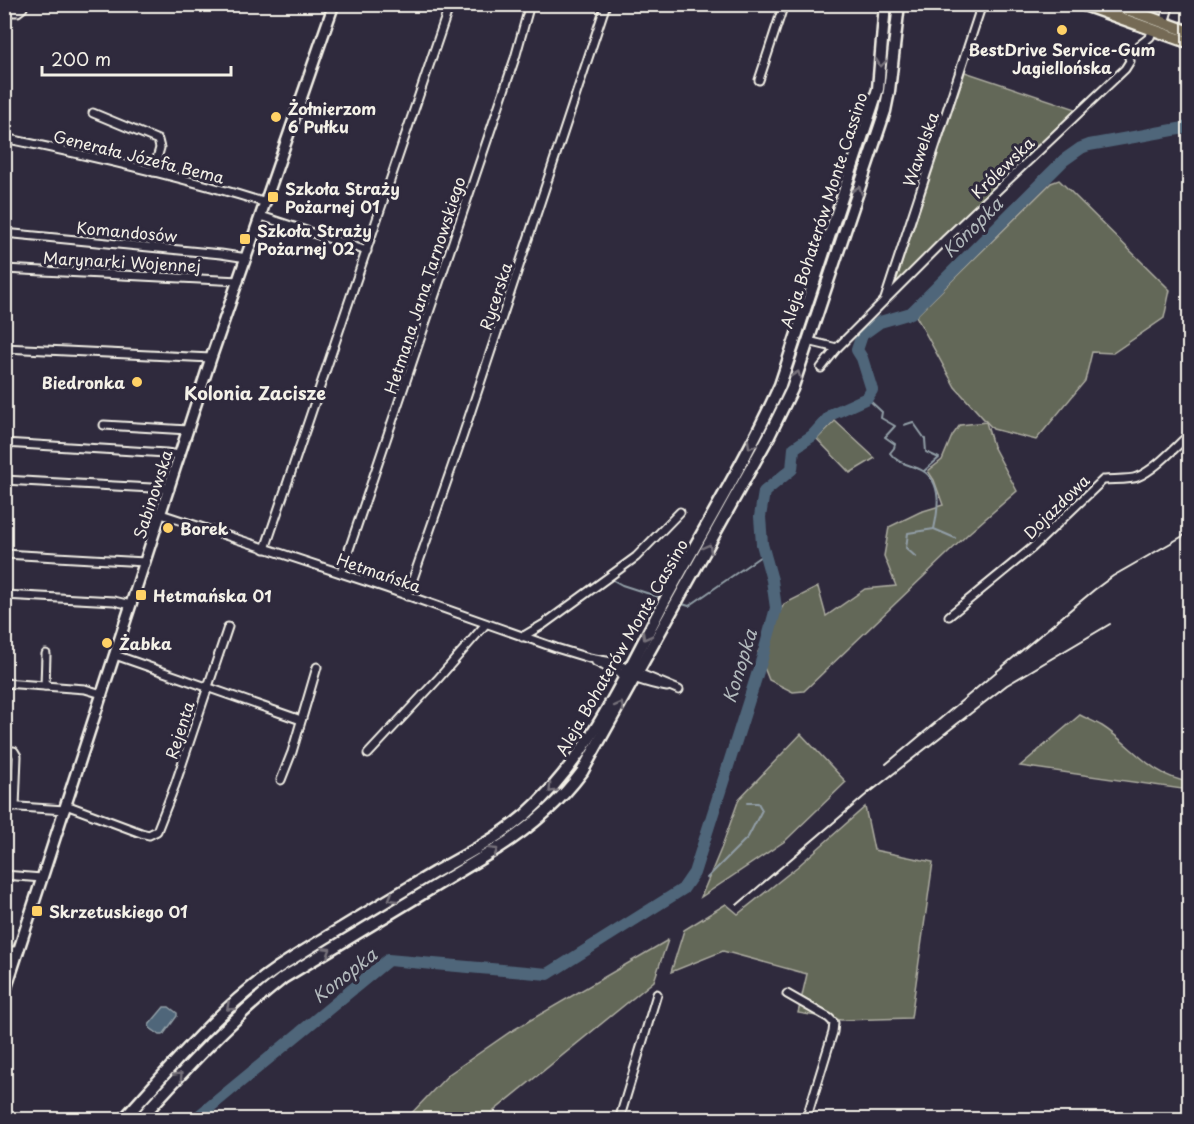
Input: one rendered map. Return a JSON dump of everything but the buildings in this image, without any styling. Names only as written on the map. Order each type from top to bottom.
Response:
[{"type":"main road","name":"Aleja Bohaterów Monte Cassino","points":[[139,1119],[216,1037],[253,1002],[284,978],[530,827],[559,800],[582,772],[632,674],[665,600],[759,432],[780,385],[878,89],[885,4]]},
{"type":"main road","name":"Aleja Bohaterów Monte Cassino","points":[[123,1119],[207,1028],[245,993],[277,969],[338,930],[492,839],[522,818],[563,777],[581,752],[678,602],[792,389],[885,111],[890,91],[899,4]]},
{"type":"main road","points":[[1081,4],[1190,43]]},
{"type":"main road","points":[[1113,4],[1190,32]]},
{"type":"street","points":[[4,12],[18,12],[23,8],[23,4]]},
{"type":"street","name":"Sabinowska","points":[[4,995],[188,430],[334,4]]},
{"type":"street","points":[[265,549],[450,4]]},
{"type":"street","name":"Hetmana Jana Tarnowskiego","points":[[341,573],[530,4]]},
{"type":"street","name":"Rycerska","points":[[407,596],[606,4]]},
{"type":"street","points":[[759,80],[784,4]]},
{"type":"street","name":"Wawelska","points":[[884,302],[982,4]]},
{"type":"street","points":[[1164,23],[1170,4]]},
{"type":"street","name":"Królewska","points":[[821,368],[837,348],[946,238],[1125,69],[1130,61],[1128,54],[1150,37],[1153,29]]},
{"type":"street","points":[[93,113],[158,140],[160,148],[153,172]]},
{"type":"street","name":"Generała Józefa Bema","points":[[4,138],[153,172],[266,203]]},
{"type":"street","points":[[261,216],[366,251]]},
{"type":"street","name":"Komandosów","points":[[4,233],[247,258]]},
{"type":"street","name":"Marynarki Wojennej","points":[[4,269],[239,281]]},
{"type":"street","points":[[808,341],[837,348]]},
{"type":"street","points":[[4,348],[212,358]]},
{"type":"street","points":[[104,425],[188,430]]},
{"type":"street","name":"Dojazdowa","points":[[949,616],[1032,548],[1103,480],[1135,479],[1148,471],[1190,434]]},
{"type":"street","points":[[4,443],[180,455]]},
{"type":"street","points":[[4,480],[170,489]]},
{"type":"street","points":[[522,637],[544,624],[636,557],[680,512]]},
{"type":"street","name":"Hetmańska","points":[[161,514],[341,573],[485,625],[589,658],[612,662],[632,674],[651,684],[680,690],[632,674]]},
{"type":"street","points":[[4,554],[145,562]]},
{"type":"street","points":[[4,595],[114,601],[131,605]]},
{"type":"street","points":[[368,754],[445,672],[485,625]]},
{"type":"street","name":"Rejenta","points":[[65,807],[149,835],[154,834],[160,828],[228,627]]},
{"type":"street","points":[[45,686],[46,654]]},
{"type":"street","points":[[115,655],[301,720]]},
{"type":"street","points":[[281,780],[292,752],[317,667]]},
{"type":"street","points":[[4,683],[85,689],[102,694]]},
{"type":"street","points":[[4,751],[14,751],[17,756],[15,807]]},
{"type":"street","points":[[4,806],[65,807]]},
{"type":"street","points":[[4,875],[42,878]]},
{"type":"street","points":[[4,951],[19,951]]},
{"type":"street","points":[[619,1119],[657,994]]},
{"type":"street","points":[[787,994],[834,1023],[806,1119]]},
{"type":"green space","points":[[965,72],[1076,109],[894,287]]},
{"type":"green space","points":[[1059,180],[1170,290],[1164,318],[1113,353],[1092,352],[1085,381],[1036,440],[993,429],[955,387],[916,316],[1051,183]]},
{"type":"green space","points":[[835,421],[875,458],[850,473],[817,439]]},
{"type":"green space","points":[[986,422],[993,446],[1017,491],[969,533],[804,691],[793,692],[769,680],[758,652],[784,604],[818,587],[826,616],[865,589],[896,586],[884,556],[889,527],[920,512],[943,505],[934,480],[928,471],[942,460],[952,436],[960,425]]},
{"type":"green space","points":[[1080,715],[1102,726],[1164,774],[1189,782],[1189,790],[1020,766]]},
{"type":"green space","points":[[801,734],[846,782],[785,841],[701,897],[739,799]]},
{"type":"green space","points":[[865,807],[874,850],[933,862],[911,1018],[841,1020],[798,1013],[807,974],[723,951],[671,972],[684,930],[726,904],[738,914],[797,867]]},
{"type":"green space","points":[[668,940],[654,981],[484,1119],[406,1119],[449,1074],[510,1032]]},
{"type":"water","points":[[164,1007],[169,1007],[177,1013],[177,1016],[163,1035],[160,1035],[149,1025]]},
{"type":"waterway","name":"Konopka","points":[[194,1120],[388,960],[548,974],[683,889],[694,873],[776,608],[772,580],[762,544],[760,517],[764,492],[792,469],[794,448],[812,436],[832,414],[867,398],[872,390],[862,358],[857,350],[862,335],[880,322],[911,313],[1064,160],[1081,148],[1190,127]]},
{"type":"waterway","points":[[867,398],[882,412],[881,418],[895,426],[885,437],[895,444],[890,453],[893,457],[923,471],[934,483],[938,498],[934,529],[908,533],[906,548],[916,557]]},
{"type":"waterway","points":[[904,425],[913,422],[925,439],[926,452],[939,458],[924,471]]},
{"type":"waterway","points":[[934,529],[955,538]]},
{"type":"waterway","points":[[679,603],[689,606],[764,554]]},
{"type":"waterway","points":[[613,580],[662,598]]},
{"type":"waterway","points":[[707,878],[748,837],[762,810],[758,803],[747,803]]},
{"type":"railway","points":[[886,764],[1094,590],[1113,576],[1190,532]]},
{"type":"railway","points":[[869,793],[1007,685],[1110,624]]},
{"type":"railway","points":[[737,905],[874,788]]},
{"type":"place","name":"BestDrive Service-Gum Jagiellońska","points":[[1062,30]]},
{"type":"place","name":"Żołnierzom 6 Pułku","points":[[276,117]]},
{"type":"place","name":"Szkoła Straży Pożarnej 01","points":[[273,197]]},
{"type":"place","name":"Szkoła Straży Pożarnej 02","points":[[245,239]]},
{"type":"place","name":"Biedronka","points":[[137,382]]},
{"type":"place","name":"Borek","points":[[168,528]]},
{"type":"place","name":"Hetmańska 01","points":[[141,595]]},
{"type":"place","name":"Żabka","points":[[107,643]]},
{"type":"place","name":"Skrzetuskiego 01","points":[[37,911]]},
{"type":"district","name":"Kolonia Zacisze","points":[[255,392]]}]
